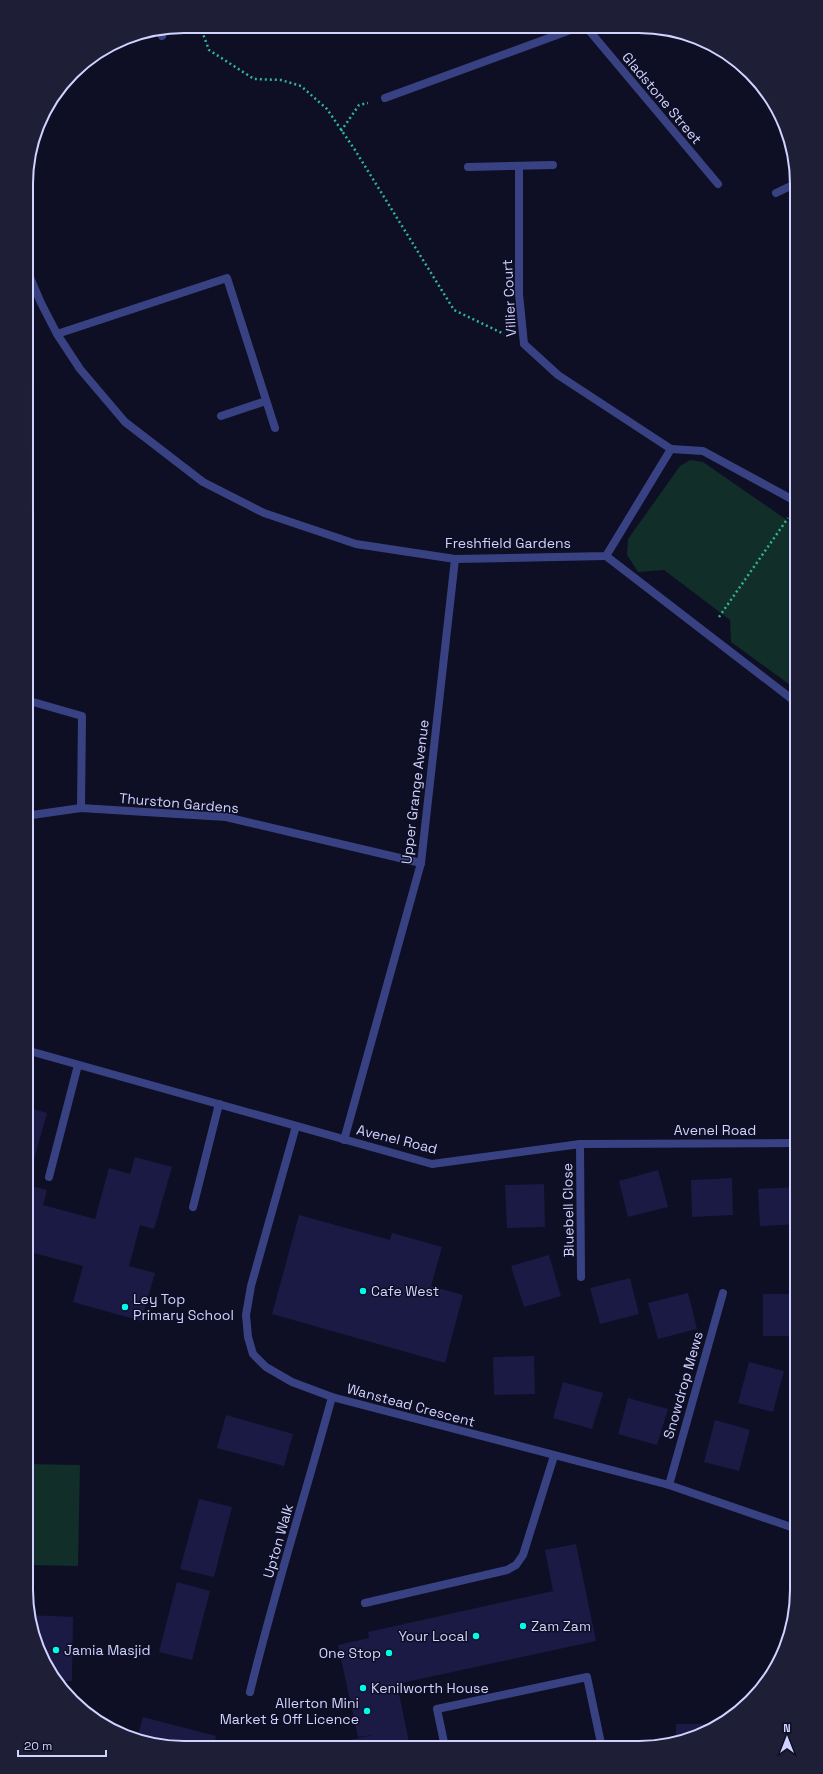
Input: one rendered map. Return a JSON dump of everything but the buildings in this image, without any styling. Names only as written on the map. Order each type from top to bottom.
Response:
[{"type":"street","points":[[385,98],[562,33]]},
{"type":"street","name":"Gladstone Street","points":[[591,33],[718,184]]},
{"type":"street","points":[[468,167],[553,165]]},
{"type":"street","name":"Villier Court","points":[[519,166],[519,294],[524,344],[558,375],[671,449]]},
{"type":"street","points":[[776,193],[790,186]]},
{"type":"street","points":[[57,334],[227,278],[275,428]]},
{"type":"street","name":"Freshfield Gardens","points":[[33,286],[40,303],[57,334],[80,369],[125,422],[203,482],[264,513],[356,544],[455,559],[606,556]]},
{"type":"street","points":[[221,416],[266,401]]},
{"type":"street","points":[[790,498],[703,451],[671,449],[606,556],[790,698]]},
{"type":"street","name":"Upper Grange Avenue","points":[[344,1140],[422,863],[455,559]]},
{"type":"street","points":[[33,702],[82,716],[81,808]]},
{"type":"street","name":"Thurston Gardens","points":[[33,815],[81,808],[226,817],[422,863]]},
{"type":"street","name":"Avenel Road","points":[[33,1052],[432,1164],[580,1144],[790,1143]]},
{"type":"street","points":[[49,1177],[78,1065]]},
{"type":"street","points":[[193,1207],[219,1104]]},
{"type":"street","name":"Wanstead Crescent","points":[[296,1126],[251,1286],[246,1315],[248,1337],[253,1354],[266,1367],[292,1382],[332,1398],[669,1485],[790,1527]]},
{"type":"street","name":"Bluebell Close","points":[[580,1144],[581,1277]]},
{"type":"street","name":"Snowdrop Mews","points":[[669,1485],[723,1293]]},
{"type":"street","name":"Upton Walk","points":[[250,1692],[264,1632],[287,1559],[332,1398]]},
{"type":"street","points":[[365,1603],[507,1570],[516,1565],[523,1555],[529,1541],[554,1456]]},
{"type":"street","points":[[444,1741],[437,1709],[587,1677],[601,1741]]},
{"type":"path","points":[[203,33],[209,50],[254,79],[281,80],[301,86],[327,109],[342,130],[454,310],[524,344]]},
{"type":"path","points":[[342,130],[360,105],[385,98]]},
{"type":"path","points":[[707,634],[790,515]]},
{"type":"green space","points":[[690,460],[703,462],[790,522],[790,685],[731,642],[730,620],[664,570],[638,572],[627,555],[628,539],[680,466]]},
{"type":"green space","points":[[33,1464],[80,1465],[78,1566],[33,1565]]},
{"type":"place","name":"Cafe West","points":[[363,1291]]},
{"type":"place","name":"Ley Top Primary School","points":[[125,1307]]},
{"type":"place","name":"Zam Zam","points":[[523,1626]]},
{"type":"place","name":"Your Local","points":[[476,1636]]},
{"type":"place","name":"Jamia Masjid","points":[[56,1650]]},
{"type":"place","name":"One Stop","points":[[389,1653]]},
{"type":"place","name":"Kenilworth House","points":[[363,1688]]},
{"type":"place","name":"Allerton Mini Market & Off Licence","points":[[367,1711]]}]
